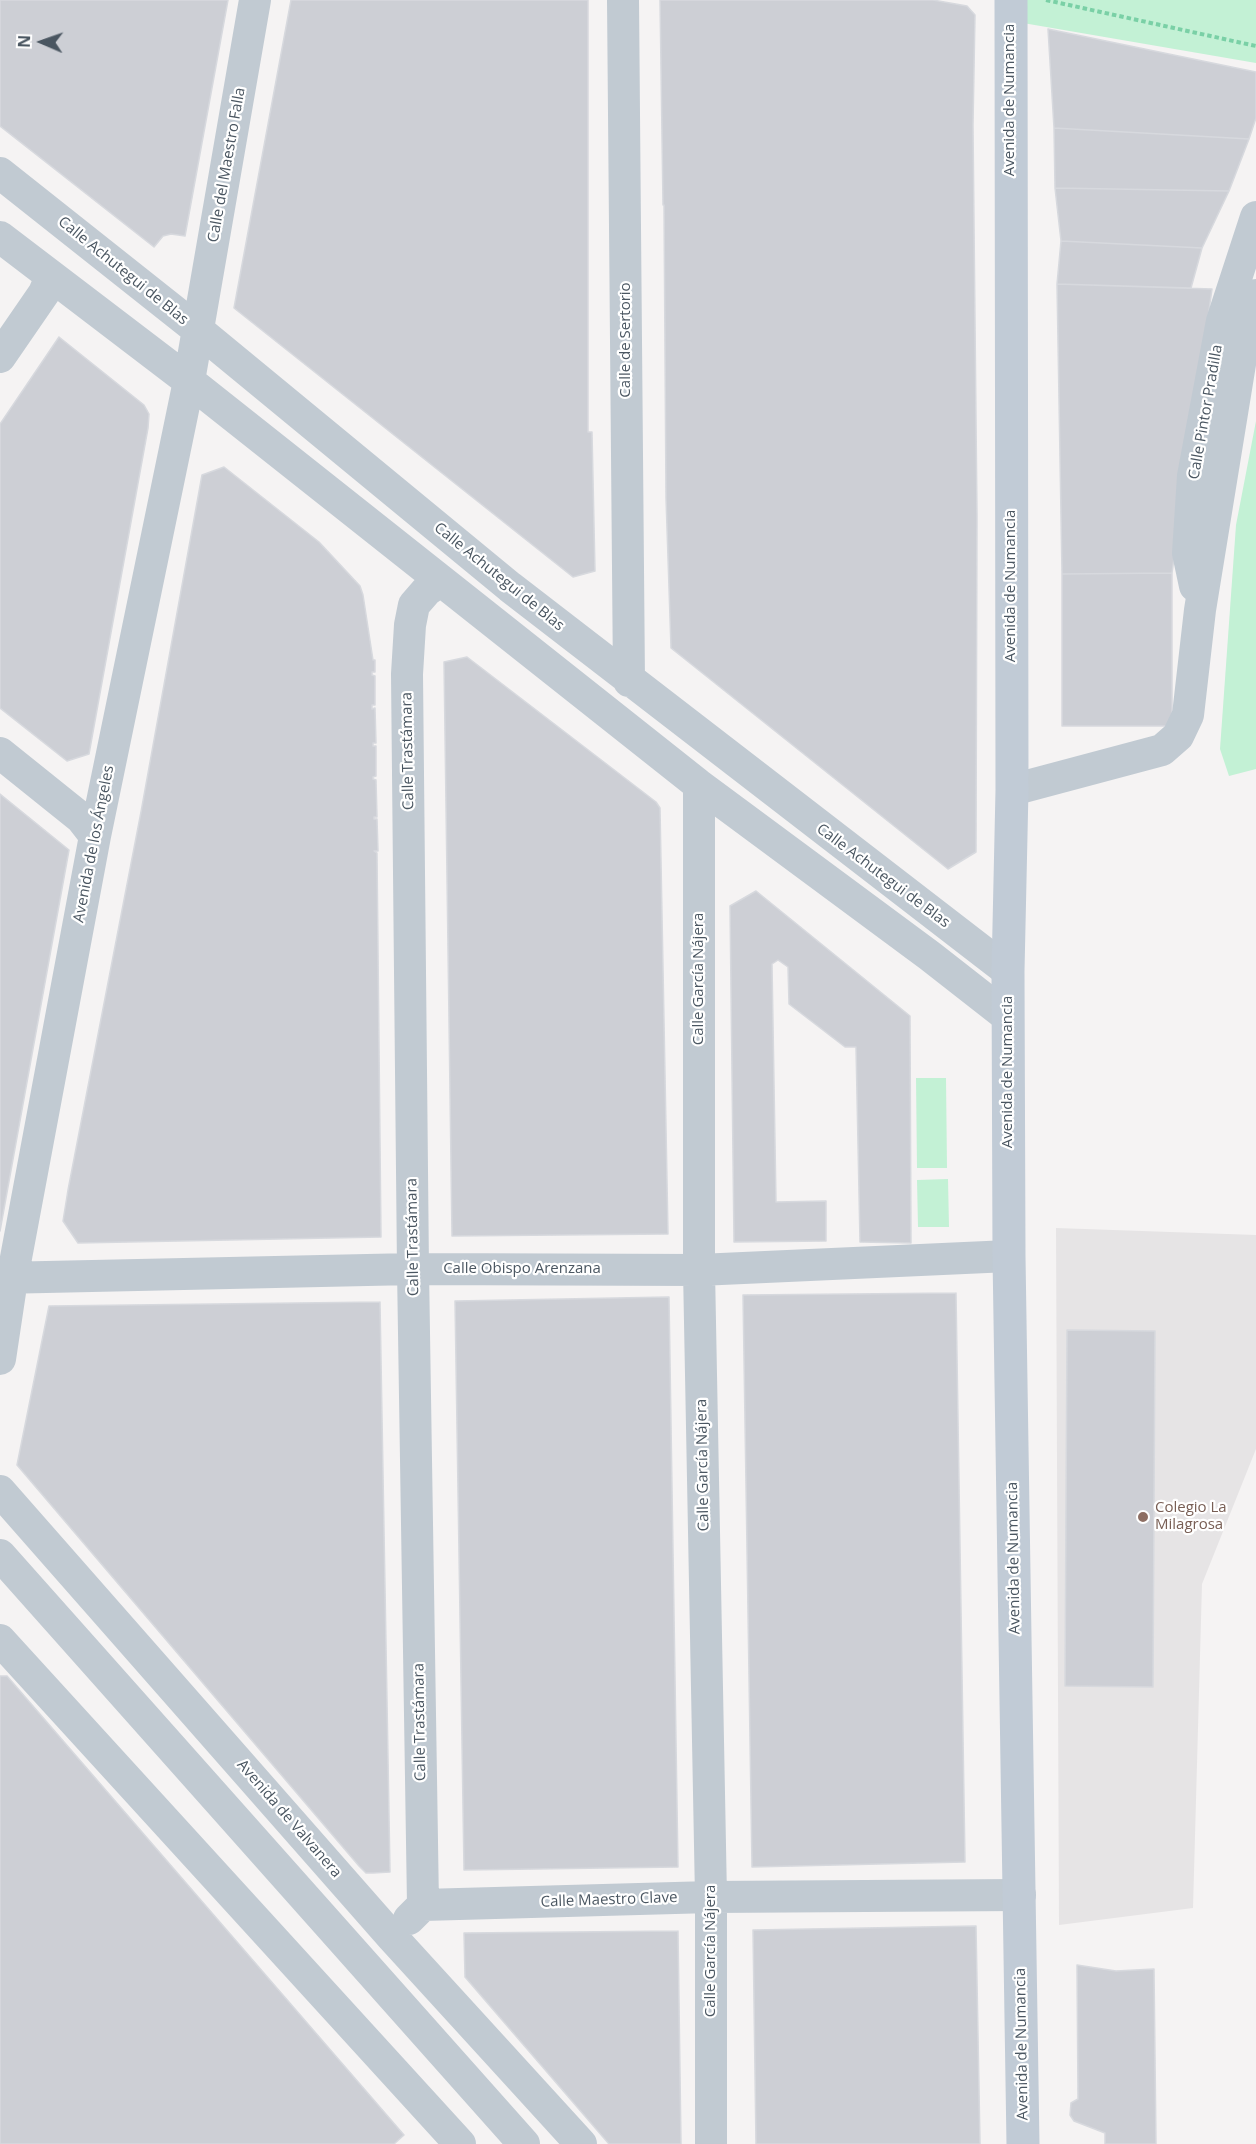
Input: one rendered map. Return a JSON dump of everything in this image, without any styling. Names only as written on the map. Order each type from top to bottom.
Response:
[{"type":"street","name":"Calle del Maestro Falla","points":[[198,330],[255,0]]},
{"type":"street","name":"Calle de Sertorio","points":[[623,0],[629,681]]},
{"type":"street","name":"Avenida de Numancia","points":[[1011,0],[1012,790],[1008,971],[1009,1256],[1023,2144]]},
{"type":"street","name":"Calle Achutegui de Blas","points":[[0,173],[198,330],[510,587],[1008,971]]},
{"type":"street","name":"Calle Pintor Pradilla","points":[[1200,610],[1188,553],[1193,476],[1222,321],[1256,217]]},
{"type":"street","points":[[0,237],[189,381],[699,785],[930,956],[1008,1017]]},
{"type":"street","points":[[0,357],[44,293],[51,276]]},
{"type":"street","points":[[1012,790],[1162,750],[1178,736],[1188,715],[1200,610],[1246,327],[1256,295]]},
{"type":"street","name":"Avenida de los Ángeles","points":[[0,1359],[6,1278],[198,330]]},
{"type":"street","name":"Calle Trastámara","points":[[423,1905],[407,674],[410,625],[414,605],[428,590],[441,581]]},
{"type":"street","points":[[0,753],[81,818],[95,836]]},
{"type":"street","name":"Calle García Nájera","points":[[699,785],[699,1270],[711,1897],[711,2144]]},
{"type":"street","name":"Calle Obispo Arenzana","points":[[6,1278],[413,1269],[699,1270],[1009,1256]]},
{"type":"street","name":"Avenida de Valvanera","points":[[0,1491],[392,1937],[580,2144]]},
{"type":"street","points":[[0,1555],[524,2144]]},
{"type":"street","points":[[0,1640],[459,2144]]},
{"type":"street","name":"Calle Maestro Clave","points":[[423,1905],[711,1897],[1020,1895]]},
{"type":"street","points":[[392,1937],[423,1905]]},
{"type":"path","points":[[1045,0],[1256,46]]},
{"type":"shaded area","name":"Colegio La Milagrosa","points":[[1056,1228],[1256,1235],[1256,1449],[1202,1584],[1193,1908],[1059,1925]]},
{"type":"green space","points":[[1022,0],[1256,0],[1256,63],[1023,23]]},
{"type":"green space","points":[[1256,421],[1256,769],[1229,776],[1220,749],[1236,525]]},
{"type":"green space","points":[[916,1078],[946,1078],[947,1168],[917,1168]]},
{"type":"green space","points":[[948,1179],[949,1227],[918,1227],[917,1180]]},
{"type":"building","points":[[0,0],[228,0],[185,236],[171,234],[163,236],[154,247],[0,126]]},
{"type":"building","points":[[291,0],[588,0],[588,432],[592,432],[595,571],[573,577],[234,308]]},
{"type":"building","points":[[660,0],[933,0],[967,6],[975,15],[973,125],[977,516],[976,852],[948,869],[671,648],[666,498]]},
{"type":"building","points":[[1048,29],[1256,72],[1256,118],[1249,139],[1054,128]]},
{"type":"building","points":[[1054,128],[1249,139],[1229,191],[1055,188]]},
{"type":"building","points":[[1055,188],[1229,191],[1202,248],[1061,241]]},
{"type":"building","points":[[1061,241],[1202,248],[1191,288],[1057,284]]},
{"type":"building","points":[[1057,284],[1212,289],[1172,573],[1062,574]]},
{"type":"building","points":[[59,337],[144,405],[149,414],[89,754],[67,761],[0,708],[0,424]]},
{"type":"building","points":[[224,467],[319,542],[360,586],[363,595],[373,660],[375,660],[375,672],[372,672],[372,675],[375,676],[375,705],[372,705],[372,709],[375,708],[376,743],[373,743],[373,746],[376,746],[376,776],[373,779],[376,780],[377,817],[374,819],[377,819],[378,851],[374,851],[377,853],[381,1237],[78,1243],[63,1221],[68,1190],[141,812],[202,475]]},
{"type":"building","points":[[1172,573],[1172,726],[1062,726],[1062,574]]},
{"type":"building","points":[[467,657],[656,802],[660,808],[668,1234],[452,1236],[444,662]]},
{"type":"building","points":[[0,794],[69,850],[0,1231]]},
{"type":"building","points":[[756,891],[910,1016],[911,1243],[860,1242],[856,1047],[845,1047],[789,1004],[788,967],[778,960],[772,964],[776,1202],[826,1201],[826,1241],[734,1242],[730,906]]},
{"type":"building","points":[[956,1293],[965,1862],[752,1867],[743,1295]]},
{"type":"building","points":[[669,1297],[678,1867],[464,1870],[455,1301]]},
{"type":"building","points":[[380,1302],[390,1872],[366,1873],[17,1465],[49,1306]]},
{"type":"building","points":[[1067,1330],[1155,1331],[1153,1687],[1065,1686]]},
{"type":"building","points":[[0,1676],[7,1676],[404,2135],[394,2144],[0,2144]]},
{"type":"building","points":[[976,1926],[980,2144],[756,2144],[753,1930]]},
{"type":"building","points":[[678,1931],[681,2144],[609,2144],[465,1977],[464,1933]]},
{"type":"building","points":[[1077,1965],[1116,1971],[1154,1969],[1156,2144],[1105,2144],[1105,2133],[1074,2121],[1070,2115],[1071,2103],[1078,2099]]},
{"type":"place","name":"Colegio La Milagrosa","points":[[1143,1517]]}]
